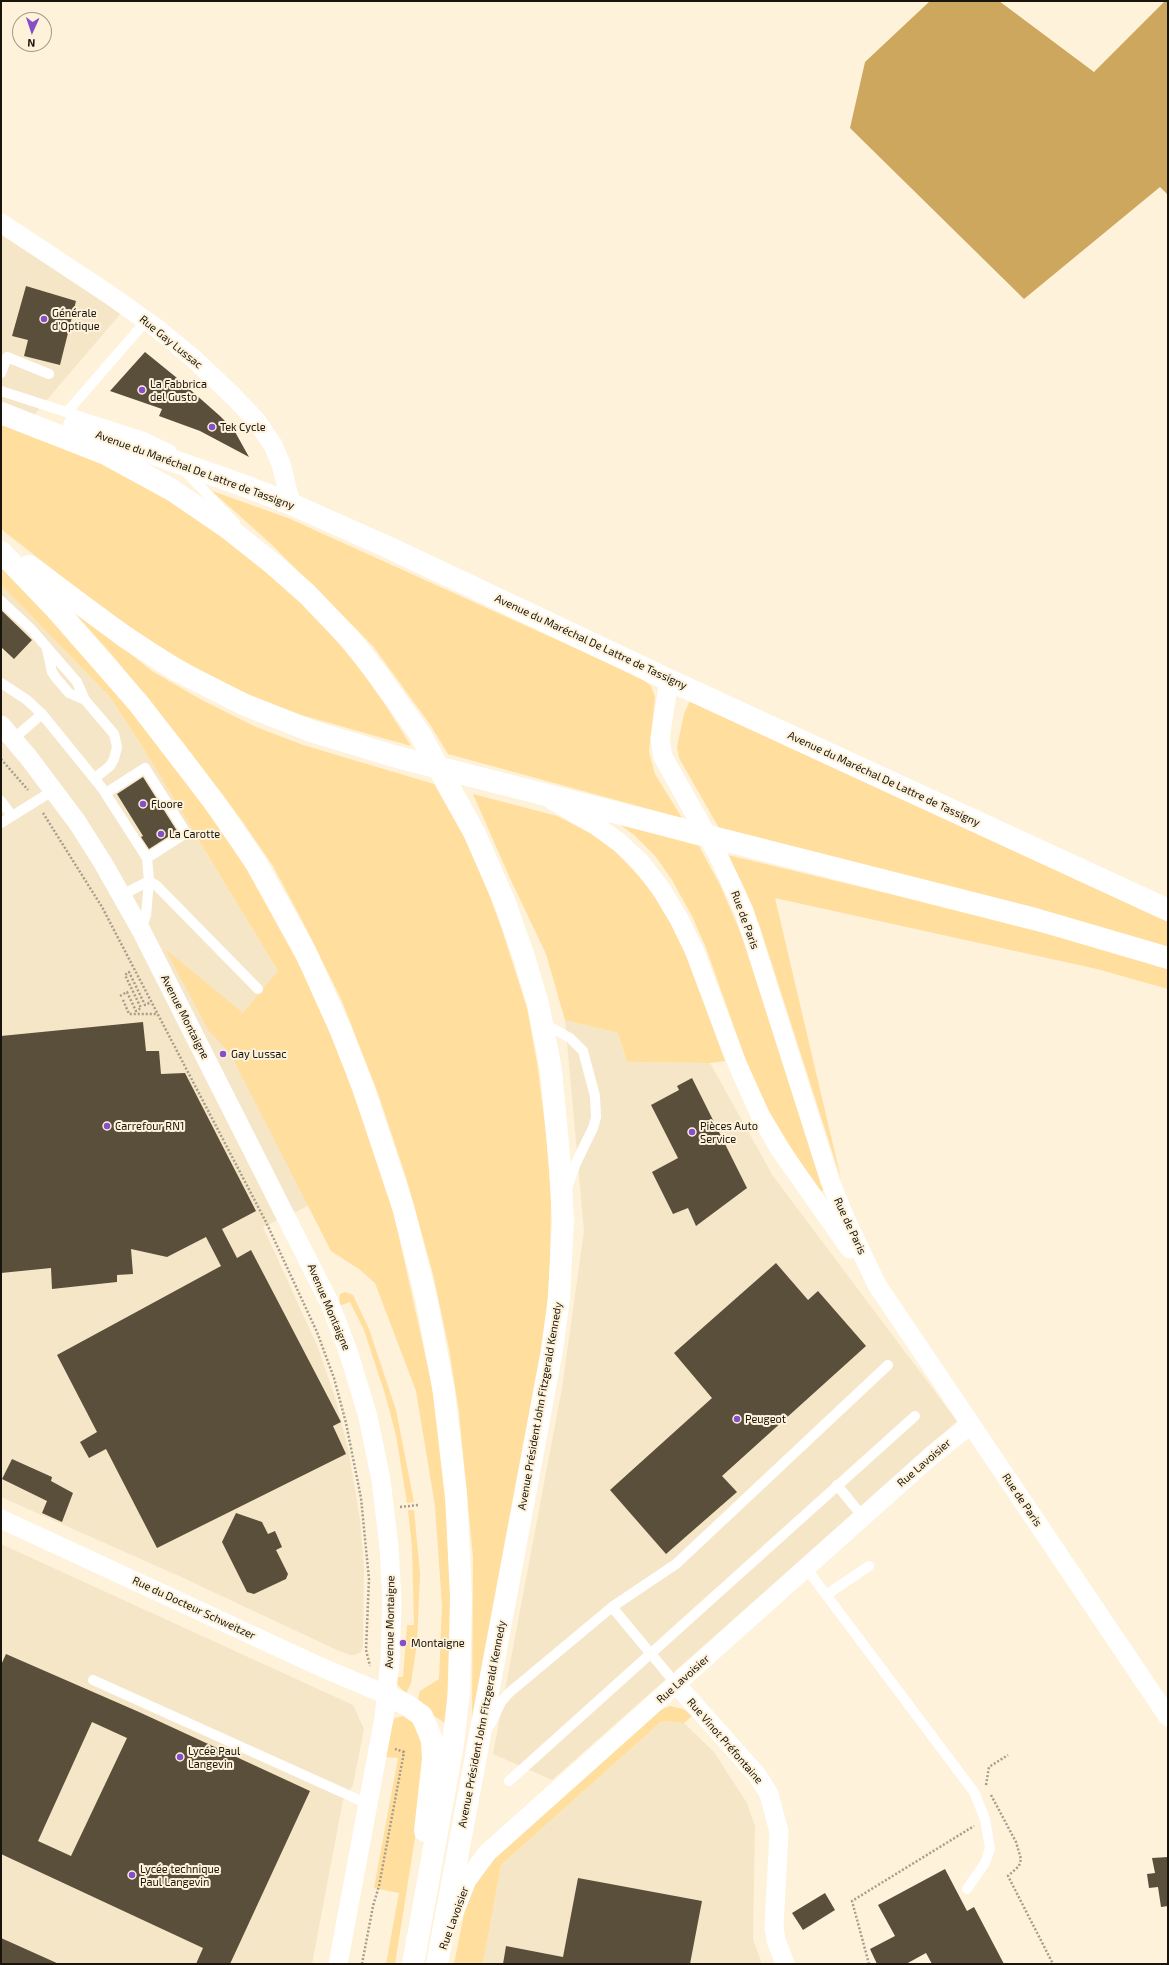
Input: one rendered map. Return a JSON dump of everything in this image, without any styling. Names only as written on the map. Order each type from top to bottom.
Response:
[{"type":"main road","name":"Avenue du Maréchal De Lattre de Tassigny","points":[[1,407],[65,424],[245,486],[291,504],[438,570],[669,680],[1168,910]]},
{"type":"main road","name":"Avenue Président John Fitzgerald Kennedy","points":[[1,413],[82,443],[152,478],[210,515],[273,564],[307,594],[350,639],[392,694],[431,753],[474,832],[496,882],[524,957],[542,1023],[558,1130],[563,1220],[560,1284],[552,1350],[437,1964]]},
{"type":"main road","points":[[1,544],[137,645],[198,682],[243,704],[288,723],[397,757],[536,791],[1049,923],[1168,958]]},
{"type":"main road","name":"Avenue Président John Fitzgerald Kennedy","points":[[1,552],[55,608],[139,704],[215,802],[256,863],[305,951],[336,1017],[363,1087],[403,1207],[426,1297],[444,1392],[456,1494],[461,1597],[459,1692],[453,1744],[413,1964]]},
{"type":"main road","points":[[387,1695],[407,1705],[422,1716],[430,1732],[433,1749],[427,1809],[406,1964]]},
{"type":"street","name":"Rue Gay Lussac","points":[[1,223],[146,321],[206,370],[234,396],[255,419],[273,445],[278,456],[291,504]]},
{"type":"street","name":"Rue de Paris","points":[[669,680],[660,739],[663,757],[718,855],[744,911],[837,1200],[878,1285],[1168,1717]]},
{"type":"street","name":"Avenue Montaigne","points":[[7,732],[54,790],[94,848],[141,930],[327,1298],[358,1381],[375,1447],[389,1540],[392,1625],[387,1695],[380,1740],[338,1964]]},
{"type":"street","points":[[536,791],[608,833],[641,864],[661,889],[679,919],[692,947],[736,1062],[768,1130],[821,1210],[878,1285]]},
{"type":"street","name":"Rue Lavoisier","points":[[437,1964],[460,1894],[480,1861],[931,1456],[971,1424]]},
{"type":"street","name":"Rue du Docteur Schweitzer","points":[[1,1519],[323,1668],[387,1695]]},
{"type":"street","name":"Rue Vinot Préfontaine","points":[[676,1684],[757,1775],[768,1794],[776,1818],[779,1838],[774,1927],[776,1940],[785,1964]]},
{"type":"lane","points":[[67,412],[146,321]]},
{"type":"lane","points":[[1,373],[6,358],[49,374]]},
{"type":"lane","points":[[1,391],[155,442],[245,486]]},
{"type":"lane","points":[[155,442],[177,462],[273,564]]},
{"type":"lane","points":[[1,601],[31,629],[46,647],[52,672],[67,691],[85,700],[114,734],[117,743],[112,763],[95,778]]},
{"type":"lane","points":[[1,683],[28,700],[42,714],[106,793],[147,858],[149,881],[146,915],[141,930]]},
{"type":"lane","points":[[7,732],[42,714]]},
{"type":"lane","points":[[106,793],[146,768],[186,833],[147,858]]},
{"type":"lane","points":[[1,823],[35,800],[54,790]]},
{"type":"lane","points":[[1,801],[12,816]]},
{"type":"lane","points":[[122,895],[149,881]]},
{"type":"lane","points":[[149,881],[156,885],[258,989]]},
{"type":"lane","points":[[542,1023],[570,1038],[583,1051],[596,1107],[593,1128],[569,1182],[563,1220]]},
{"type":"lane","points":[[477,1752],[496,1711],[510,1692],[612,1607],[676,1564],[888,1365]]},
{"type":"lane","points":[[509,1781],[915,1416]]},
{"type":"lane","points":[[837,1485],[863,1517]]},
{"type":"lane","points":[[826,1595],[869,1566]]},
{"type":"lane","points":[[806,1568],[974,1792],[985,1820],[990,1848],[985,1863],[967,1889]]},
{"type":"lane","points":[[612,1607],[676,1684]]},
{"type":"lane","points":[[93,1680],[368,1804]]},
{"type":"path","points":[[1,759],[35,800],[102,907],[266,1222],[307,1311],[334,1378],[351,1446],[363,1518],[368,1579],[366,1650],[371,1665],[366,1686]]},
{"type":"path","points":[[120,996],[127,992],[136,1011],[141,1008],[125,975],[130,972],[145,1005],[152,1002]]},
{"type":"path","points":[[123,1000],[129,1014],[158,1014]]},
{"type":"path","points":[[362,1964],[373,1906],[379,1886],[404,1752],[394,1749],[393,1743],[380,1740]]},
{"type":"path","points":[[1008,1755],[989,1767],[985,1784],[1016,1842],[1021,1859],[1019,1866],[1008,1876],[1053,1964]]},
{"type":"path","points":[[869,1964],[852,1901],[985,1820]]},
{"type":"shaded area","points":[[930,1],[999,1],[1094,72],[1165,1],[1168,1],[1168,195],[1160,187],[1024,299],[850,128],[865,62]]},
{"type":"shaded area","points":[[1,216],[128,305],[40,408],[1,459]]},
{"type":"shaded area","points":[[1,425],[18,430],[105,465],[148,488],[196,517],[288,589],[325,627],[356,664],[386,706],[411,746],[298,714],[250,696],[210,676],[155,644],[96,603],[1,529]]},
{"type":"shaded area","points":[[212,491],[288,518],[639,677],[651,686],[655,697],[649,752],[655,774],[682,818],[448,754],[429,723],[373,646],[271,544]]},
{"type":"shaded area","points":[[1,566],[42,607],[132,710],[224,834],[247,870],[313,990],[344,1068],[372,1146],[394,1214],[432,1386],[448,1526],[451,1605],[446,1724],[417,1704],[420,1691],[439,1679],[442,1606],[435,1506],[416,1391],[375,1283],[359,1269],[331,1251],[230,1053],[209,1031],[165,949],[243,1013],[278,971],[140,743],[110,697],[1,585]]},
{"type":"shaded area","points":[[1,585],[110,697],[140,743],[278,971],[364,1180],[263,1227],[317,1345],[335,1397],[349,1453],[360,1519],[364,1567],[363,1646],[362,1651],[355,1655],[350,1655],[337,1650],[179,1576],[1,1497]]},
{"type":"shaded area","points":[[64,601],[152,671],[200,699],[256,727],[303,745],[434,784],[475,856],[501,927],[527,1008],[537,1063],[546,1133],[551,1196],[550,1263],[546,1324],[472,1724],[473,1557],[459,1412],[449,1349],[433,1274],[406,1177],[379,1096],[342,1001],[273,866],[240,818],[182,741],[114,657]]},
{"type":"shaded area","points":[[691,698],[1168,920],[1168,949],[719,828],[679,758],[677,747],[684,714]]},
{"type":"shaded area","points":[[473,794],[557,816],[592,834],[617,853],[644,882],[665,911],[683,948],[725,1061],[710,1063],[627,1062],[618,1033],[565,1020],[546,954],[509,876]]},
{"type":"shaded area","points":[[619,824],[699,846],[721,887],[745,943],[825,1189],[819,1193],[770,1113],[749,1069],[706,948],[692,916],[672,880],[656,857],[634,835]]},
{"type":"shaded area","points":[[728,855],[1095,946],[1168,969],[1168,989],[1097,969],[775,898],[841,1179],[760,927],[745,890]]},
{"type":"shaded area","points":[[565,1020],[618,1033],[627,1062],[710,1063],[773,1176],[957,1421],[552,1780],[493,1754],[562,1388],[584,1231]]},
{"type":"shaded area","points":[[345,1292],[353,1295],[369,1329],[396,1410],[414,1502],[407,1503],[396,1435],[385,1394],[364,1330],[350,1302],[339,1306],[340,1294]]},
{"type":"shaded area","points":[[408,1510],[414,1510],[420,1574],[417,1643],[411,1683],[406,1694],[397,1684],[398,1677],[403,1677],[407,1625],[414,1625],[412,1547]]},
{"type":"shaded area","name":"Lycée Paul Langevin","points":[[1,1544],[353,1705],[364,1729],[353,1785],[343,1800],[312,1964],[1,1964]]},
{"type":"shaded area","points":[[670,1706],[683,1709],[692,1716],[684,1723],[662,1721],[501,1865],[483,1964],[454,1964],[464,1914],[472,1889],[488,1863],[660,1710]]},
{"type":"shaded area","points":[[404,1716],[413,1722],[426,1751],[421,1800],[395,1964],[386,1964],[399,1893],[374,1888],[398,1758],[386,1757],[391,1726],[395,1718]]},
{"type":"shaded area","points":[[662,1721],[684,1723],[714,1752],[747,1803],[755,1826],[753,1939],[762,1964],[483,1964],[501,1865]]},
{"type":"building","name":"Générale d'Optique","points":[[26,286],[76,301],[60,365],[24,356],[28,340],[12,336]]},
{"type":"building","points":[[145,352],[177,378],[234,430],[249,457],[200,431],[159,416],[162,409],[110,391]]},
{"type":"building","points":[[1,610],[32,640],[14,659],[1,647]]},
{"type":"building","name":"Floore","points":[[143,777],[177,831],[149,849],[141,837],[143,836],[117,794]]},
{"type":"building","points":[[143,1022],[146,1051],[159,1051],[161,1074],[185,1073],[256,1211],[222,1229],[237,1258],[251,1250],[341,1422],[333,1426],[346,1454],[157,1548],[106,1449],[89,1458],[80,1442],[97,1432],[57,1355],[221,1266],[206,1237],[167,1257],[131,1249],[133,1274],[117,1275],[117,1282],[52,1289],[51,1268],[1,1273],[1,1036]]},
{"type":"building","name":"Pièces Auto Service","points":[[692,1078],[747,1188],[696,1226],[688,1208],[673,1214],[652,1172],[678,1158],[651,1105],[679,1090],[677,1086]]},
{"type":"building","name":"Peugeot","points":[[776,1263],[808,1300],[818,1291],[866,1346],[722,1476],[737,1492],[666,1554],[610,1490],[712,1398],[674,1353]]},
{"type":"building","points":[[12,1459],[52,1477],[51,1481],[73,1493],[62,1522],[42,1513],[47,1501],[2,1479]]},
{"type":"building","points":[[236,1513],[262,1522],[268,1534],[275,1531],[282,1547],[276,1550],[288,1574],[286,1579],[254,1594],[247,1592],[222,1542]]},
{"type":"building","points":[[6,1654],[139,1712],[310,1791],[230,1964],[196,1964],[203,1948],[1,1854],[1,1665]],"holes":[[[92,1722],[127,1738],[71,1856],[38,1841]]]},
{"type":"building","points":[[1168,1857],[1168,1906],[1161,1907],[1158,1887],[1149,1888],[1147,1874],[1155,1873],[1152,1858]]},
{"type":"building","points":[[945,1869],[967,1911],[974,1907],[1004,1964],[932,1964],[926,1953],[906,1964],[877,1964],[870,1949],[895,1936],[878,1905]]},
{"type":"building","points":[[578,1878],[702,1901],[690,1964],[503,1964],[506,1946],[563,1957]]},
{"type":"building","points":[[825,1893],[835,1910],[803,1930],[792,1913]]},
{"type":"building","points":[[1,1938],[59,1964],[1,1964]]},
{"type":"place","name":"Générale d'Optique","points":[[44,319]]},
{"type":"place","name":"La Fabbrica del Gusto","points":[[142,390]]},
{"type":"place","name":"Tek Cycle","points":[[212,427]]},
{"type":"place","name":"Floore","points":[[143,804]]},
{"type":"place","name":"La Carotte","points":[[161,834]]},
{"type":"place","name":"Gay Lussac","points":[[223,1054]]},
{"type":"place","name":"Carrefour RN1","points":[[107,1126]]},
{"type":"place","name":"Pièces Auto Service","points":[[692,1132]]},
{"type":"place","name":"Peugeot","points":[[737,1419]]},
{"type":"place","name":"Montaigne","points":[[403,1643]]},
{"type":"place","name":"Lycée Paul Langevin","points":[[180,1757]]},
{"type":"place","name":"Lycée technique Paul Langevin","points":[[132,1875]]}]
